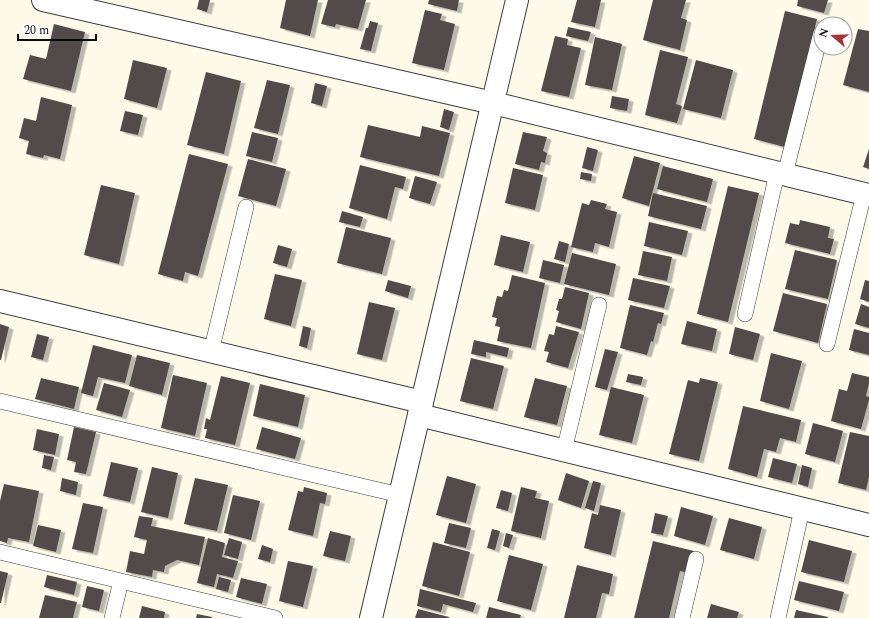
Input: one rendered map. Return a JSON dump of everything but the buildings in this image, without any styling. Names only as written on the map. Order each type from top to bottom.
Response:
[{"type":"street","points":[[43,0],[493,103],[866,194]]},
{"type":"street","points":[[371,618],[517,0]]},
{"type":"street","points":[[0,301],[211,352],[420,409],[564,451],[869,525]]},
{"type":"lane","points":[[745,314],[781,174],[814,56]]},
{"type":"lane","points":[[827,344],[866,194]]},
{"type":"lane","points":[[211,352],[246,208]]},
{"type":"lane","points":[[564,451],[599,305]]},
{"type":"lane","points":[[0,401],[400,495]]},
{"type":"lane","points":[[778,618],[802,509]]},
{"type":"lane","points":[[0,552],[275,618]]},
{"type":"lane","points":[[682,618],[696,559]]},
{"type":"lane","points":[[112,618],[121,581]]}]
